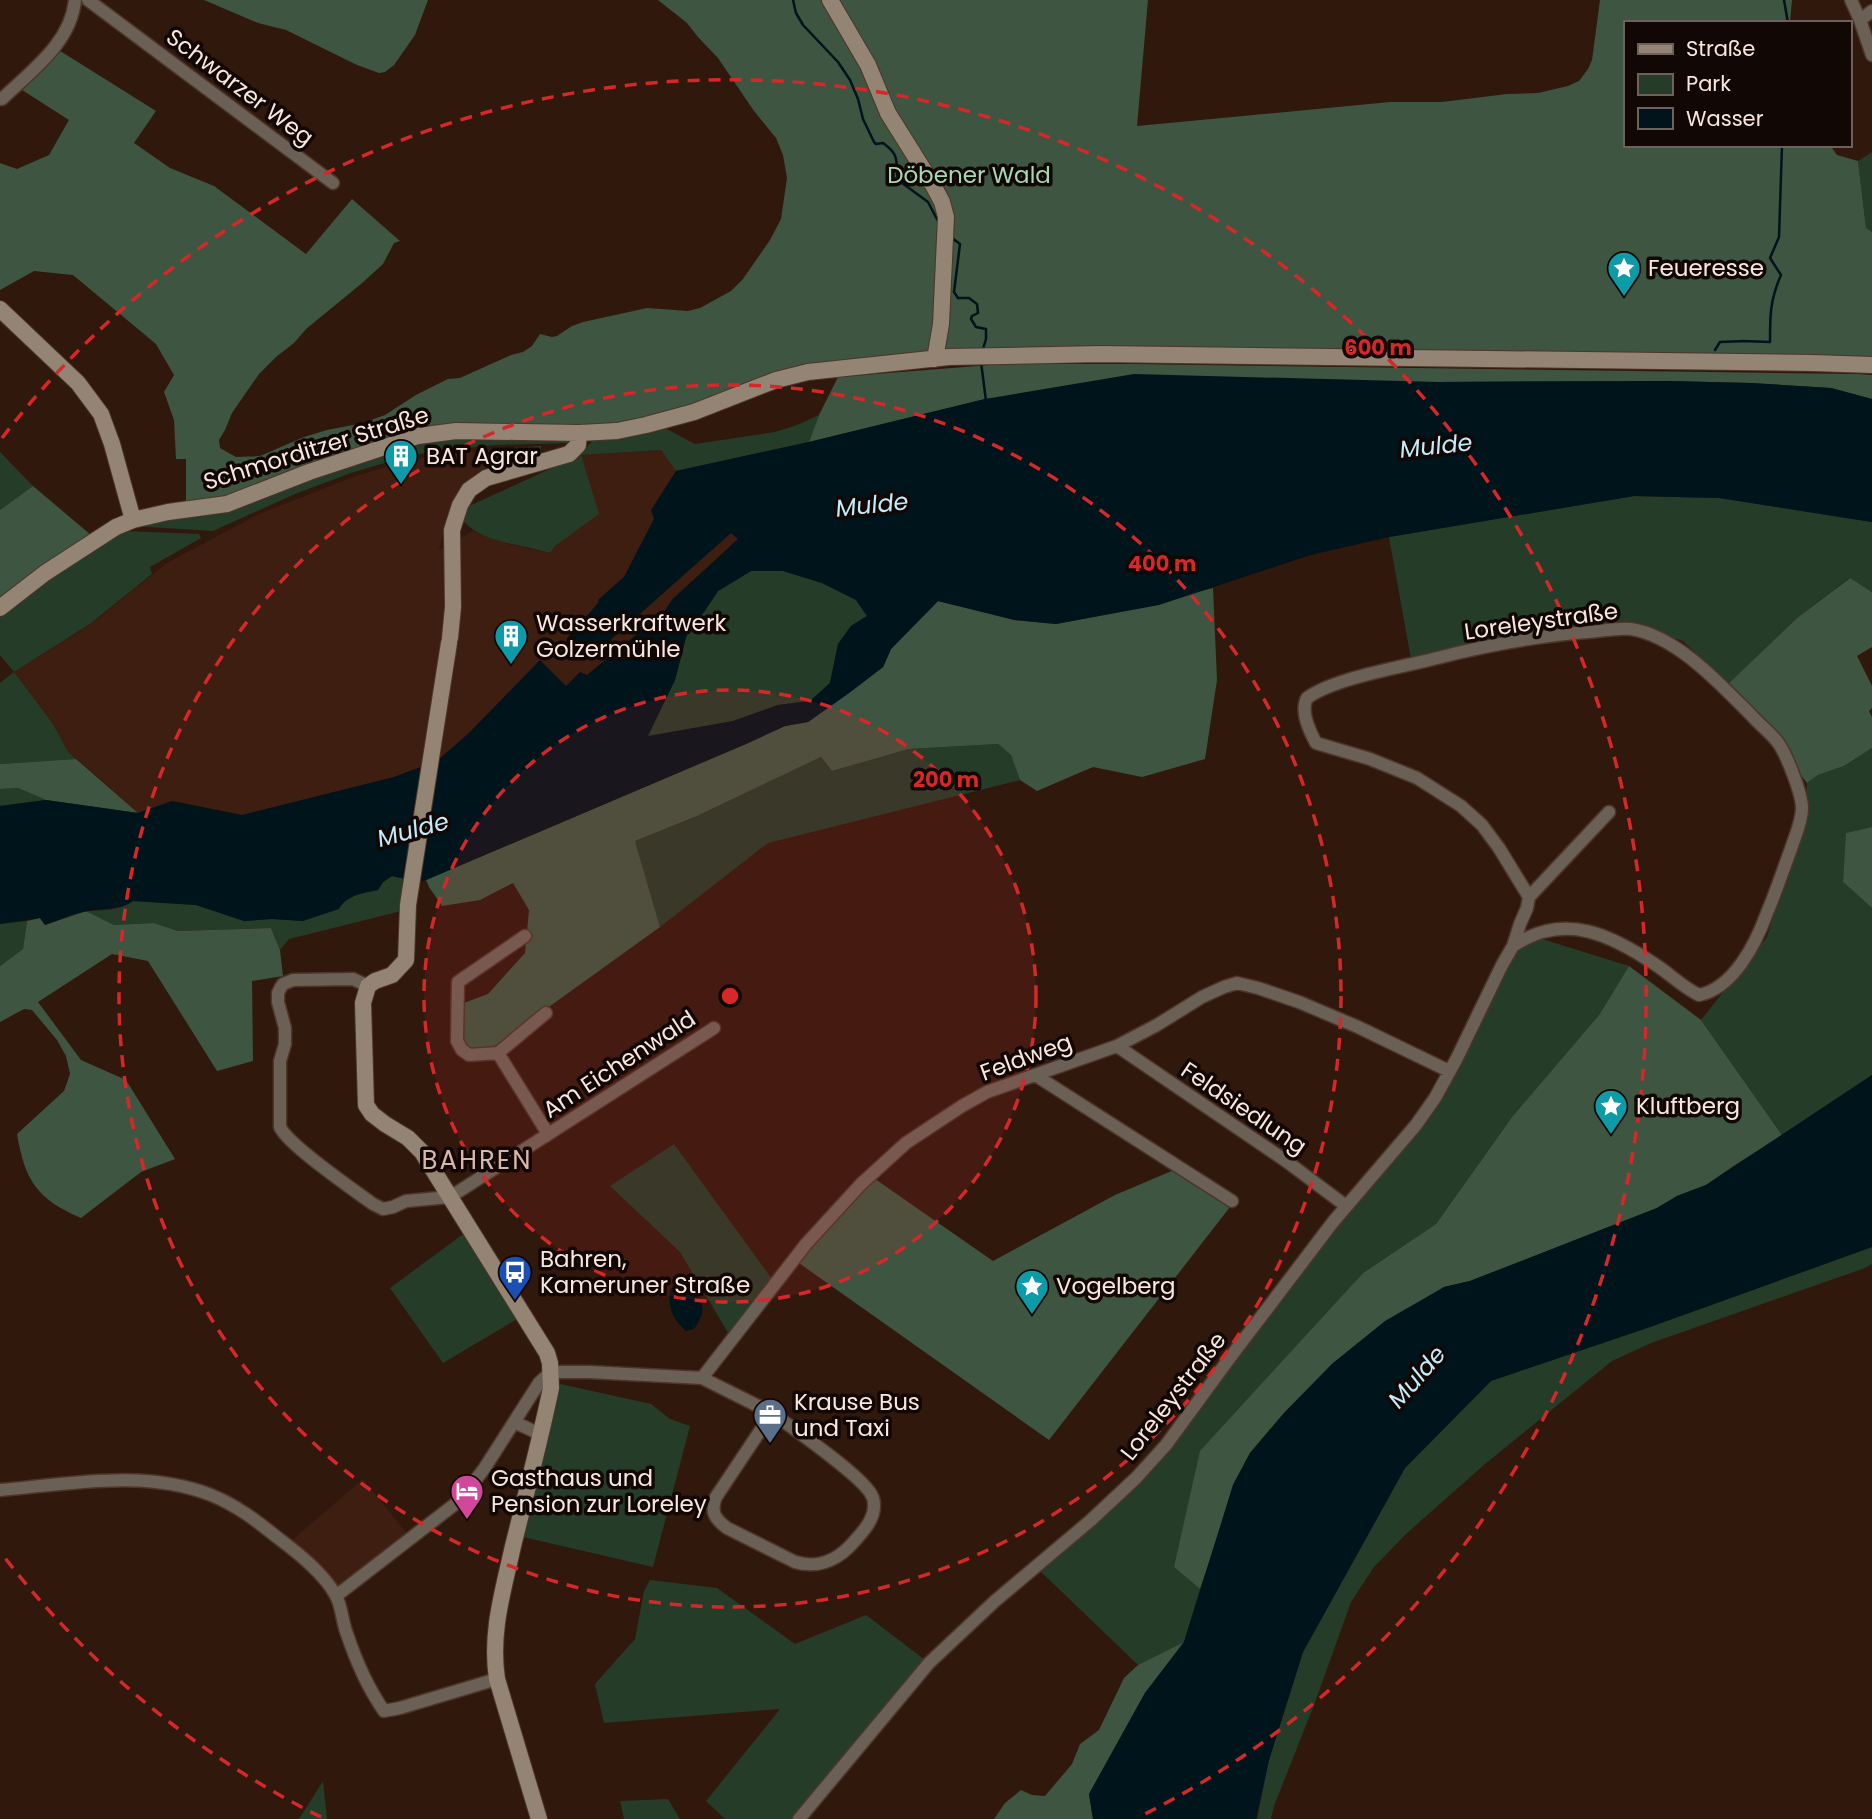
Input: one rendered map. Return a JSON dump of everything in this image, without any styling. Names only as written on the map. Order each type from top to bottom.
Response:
[{"type":"street","points":[[2,99],[57,45],[71,20],[75,0]]},
{"type":"street","name":"Schwarzer Weg","points":[[88,0],[333,183]]},
{"type":"street","points":[[830,0],[867,65],[888,113],[942,202],[947,235],[941,324],[935,359]]},
{"type":"street","points":[[1851,0],[1872,55]]},
{"type":"street","points":[[1860,20],[1872,11]]},
{"type":"street","points":[[0,309],[78,383],[101,414],[133,520]]},
{"type":"street","name":"Schmorditzer Straße","points":[[0,608],[45,573],[116,527],[133,520],[169,512],[227,504],[387,445],[429,434],[469,430],[579,433],[617,431],[694,412],[793,375],[972,356],[1100,354],[1872,365]]},
{"type":"street","points":[[539,1819],[497,1679],[494,1633],[551,1388],[551,1371],[547,1353],[422,1152],[408,1138],[372,1114],[366,1105],[363,1003],[368,986],[392,975],[405,960],[408,905],[453,607],[452,530],[460,505],[469,490],[486,478],[569,454],[578,445],[579,433]]},
{"type":"street","name":"Loreleystraße","points":[[1513,946],[1541,931],[1559,928],[1585,931],[1636,952],[1699,995],[1708,993],[1729,978],[1759,935],[1798,827],[1802,807],[1797,784],[1779,745],[1722,685],[1695,663],[1649,633],[1628,629],[1488,645],[1364,676],[1307,698],[1304,709],[1316,743],[1370,759],[1417,778],[1461,806],[1482,825],[1529,897]]},
{"type":"street","name":"Loreleystraße","points":[[799,1819],[929,1663],[995,1601],[1090,1521],[1151,1463],[1346,1206],[1416,1125],[1435,1098],[1513,946],[1529,897],[1609,813]]},
{"type":"street","points":[[525,936],[458,982],[457,1041],[469,1055],[498,1053],[546,1013]]},
{"type":"street","points":[[368,986],[353,979],[293,980],[281,987],[278,1002],[285,1028],[285,1044],[280,1060],[281,1127],[284,1134],[296,1145],[367,1200],[383,1209],[406,1201],[450,1197]]},
{"type":"street","name":"Feldweg","points":[[702,1378],[806,1244],[878,1168],[906,1143],[987,1092],[1118,1045],[1157,1026],[1223,987],[1237,983],[1299,1002],[1449,1071]]},
{"type":"street","name":"Am Eichenwald","points":[[450,1197],[714,1028]]},
{"type":"street","name":"Feldsiedlung","points":[[1118,1045],[1286,1161],[1346,1206]]},
{"type":"street","name":"Am Eichenwald","points":[[498,1053],[545,1129],[546,1136]]},
{"type":"street","points":[[1035,1075],[1232,1201]]},
{"type":"street","points":[[336,1596],[459,1502],[484,1469],[539,1382],[551,1371],[702,1378],[772,1413],[830,1456],[872,1495],[874,1508],[870,1522],[843,1552],[830,1560],[815,1565],[795,1562],[727,1528],[713,1513],[716,1497],[772,1413]]},
{"type":"street","points":[[514,1422],[540,1434]]},
{"type":"street","points":[[0,1490],[104,1480],[143,1481],[186,1487],[211,1495],[234,1506],[276,1536],[326,1581],[336,1596],[346,1633],[363,1674],[384,1711],[497,1679]]},
{"type":"shaded area","points":[[496,449],[494,470],[467,485],[448,515],[439,550],[473,531],[508,544],[550,553],[580,455],[661,450],[676,471],[652,510],[654,519],[624,577],[598,600],[589,659],[732,532],[739,539],[673,598],[664,612],[587,675],[469,733],[437,761],[394,777],[242,815],[172,801],[138,813],[67,750],[53,724],[14,672],[90,625],[167,563],[259,514],[353,477],[392,465],[426,457]]},
{"type":"shaded area","points":[[363,1479],[408,1535],[342,1586],[334,1584],[291,1541]]},
{"type":"green space","points":[[204,0],[428,0],[415,35],[394,65],[379,73],[286,30],[258,23]]},
{"type":"green space","name":"Döbener Wald","points":[[658,0],[1148,0],[1137,126],[1390,102],[1442,102],[1538,93],[1579,81],[1588,69],[1592,60],[1600,0],[1792,0],[1790,21],[1624,21],[1624,147],[1831,147],[1837,155],[1858,161],[1866,228],[1872,232],[1872,359],[1551,355],[829,364],[617,426],[469,426],[235,496],[186,504],[186,459],[176,459],[174,420],[164,392],[174,375],[156,344],[73,275],[34,271],[0,290],[0,163],[17,169],[49,155],[69,120],[22,90],[57,49],[156,111],[134,143],[170,168],[214,186],[306,254],[352,199],[400,241],[394,243],[383,264],[306,329],[259,374],[232,413],[219,440],[220,448],[236,457],[260,456],[304,437],[385,415],[448,379],[460,378],[523,352],[532,346],[540,334],[557,336],[583,322],[647,308],[688,311],[700,308],[731,291],[743,279],[770,240],[781,219],[787,178],[783,155],[776,138],[718,58],[687,23]]},
{"type":"green space","points":[[1872,152],[1872,232],[1866,228],[1858,161]]},
{"type":"green space","points":[[1002,364],[1858,374],[1872,375],[1872,399],[1831,388],[1667,381],[1438,382],[985,399],[809,442],[838,377]]},
{"type":"green space","points":[[819,415],[809,442],[676,471],[661,450],[581,455],[599,514],[555,546],[550,553],[493,539],[472,529],[463,521],[467,507],[580,455],[594,439],[661,426],[695,444],[775,432]]},
{"type":"green space","points":[[466,438],[573,438],[573,443],[495,445],[401,458],[295,494],[213,531],[133,526],[401,445]]},
{"type":"green space","points":[[541,446],[541,459],[494,470],[496,449]]},
{"type":"green space","points":[[0,452],[33,486],[0,510]]},
{"type":"green space","points":[[33,486],[91,535],[0,605],[0,510]]},
{"type":"green space","points":[[1634,496],[1719,498],[1872,522],[1872,592],[1849,578],[1797,618],[1728,684],[1683,641],[1625,623],[1411,659],[1389,537]]},
{"type":"green space","points":[[124,531],[199,534],[201,538],[150,567],[152,574],[90,624],[14,672],[0,655],[0,616],[49,577]]},
{"type":"green space","points":[[751,571],[783,571],[822,583],[856,600],[867,616],[851,626],[838,644],[830,683],[810,701],[778,705],[733,721],[647,737],[675,680],[688,630],[718,591]]},
{"type":"green space","points":[[1850,578],[1872,592],[1872,647],[1857,656],[1872,686],[1872,708],[1869,711],[1872,717],[1872,748],[1844,766],[1818,775],[1807,783],[1728,684],[1797,618]]},
{"type":"green space","points":[[1213,588],[1217,680],[1205,759],[1142,777],[1093,767],[1037,791],[1020,780],[1011,755],[998,744],[909,749],[832,771],[821,757],[697,816],[635,841],[660,927],[489,1050],[473,1051],[464,1048],[461,1037],[461,1004],[488,994],[525,953],[529,910],[513,883],[480,900],[442,906],[426,880],[785,726],[808,722],[883,667],[891,649],[938,601],[1014,620],[1056,624]]},
{"type":"green space","points":[[14,672],[53,724],[67,750],[76,759],[0,764],[0,683]]},
{"type":"green space","points":[[998,744],[1011,755],[1020,780],[768,843],[660,927],[635,841],[697,816],[821,757],[832,771],[909,749]]},
{"type":"green space","points":[[1872,748],[1872,827],[1847,833],[1843,882],[1872,908],[1872,1075],[1782,1135],[1701,1020],[1767,937],[1805,813],[1807,783],[1818,775],[1844,766]]},
{"type":"green space","points":[[76,759],[138,813],[46,800],[18,788],[0,789],[0,764]]},
{"type":"green space","points":[[18,788],[46,800],[0,806],[0,789]]},
{"type":"green space","points":[[1872,827],[1872,908],[1843,882],[1846,833]]},
{"type":"green space","points":[[392,876],[406,879],[401,911],[289,939],[280,950],[271,928],[178,931],[154,923],[114,925],[86,911],[117,908],[133,901],[196,905],[244,921],[303,921],[358,894],[378,890],[383,882]]},
{"type":"green space","points":[[86,911],[114,925],[154,923],[178,931],[271,928],[280,950],[283,976],[252,981],[253,1061],[217,1071],[148,961],[112,954],[38,1002],[81,1060],[126,1080],[175,1159],[141,1172],[81,1218],[44,1195],[29,1176],[24,1164],[17,1134],[64,1091],[70,1074],[66,1056],[57,1040],[32,1010],[24,1009],[0,1022],[0,966],[23,949],[27,921],[40,918],[45,925]]},
{"type":"green space","points":[[27,921],[23,949],[0,966],[0,924]]},
{"type":"green space","points":[[1526,934],[1629,966],[1599,1015],[1512,1117],[1436,1224],[1363,1273],[1262,1385],[1174,1567],[1200,1589],[1184,1642],[1138,1665],[1036,1567],[1126,1488],[1447,1083]]},
{"type":"green space","points":[[1629,966],[1701,1020],[1782,1135],[1706,1185],[1677,1196],[1657,1208],[1470,1281],[1444,1287],[1333,1363],[1284,1413],[1250,1453],[1233,1485],[1200,1589],[1174,1567],[1200,1451],[1363,1273],[1436,1224],[1512,1117],[1599,1015]]},
{"type":"green space","points":[[674,1144],[772,1279],[730,1336],[680,1252],[610,1186]]},
{"type":"green space","points":[[1174,1170],[1230,1207],[1049,1440],[789,1256],[865,1172],[993,1261],[1115,1195]]},
{"type":"green space","points":[[466,1232],[519,1318],[443,1363],[390,1288]]},
{"type":"green space","points":[[1872,1247],[1872,1264],[1865,1268],[1651,1343],[1612,1361],[1485,1464],[1406,1534],[1374,1567],[1351,1602],[1271,1819],[1257,1819],[1269,1760],[1303,1652],[1405,1468],[1491,1381]]},
{"type":"green space","points":[[556,1383],[651,1404],[670,1419],[690,1426],[653,1567],[523,1537]]},
{"type":"green space","points":[[650,1580],[717,1588],[795,1644],[866,1615],[929,1663],[796,1819],[725,1819],[706,1801],[780,1709],[604,1723],[595,1684],[635,1639],[644,1591]]},
{"type":"green space","points":[[1184,1642],[1145,1693],[1089,1794],[1093,1819],[994,1819],[1005,1803],[1021,1790],[1032,1795],[1045,1796],[1072,1764],[1080,1744],[1099,1730],[1124,1678],[1138,1665]]},
{"type":"green space","points":[[323,1781],[327,1819],[299,1819]]},
{"type":"green space","points":[[668,1799],[680,1819],[624,1819],[620,1801]]},
{"type":"water","name":"Mulde","points":[[1134,374],[1438,382],[1667,381],[1831,388],[1872,399],[1872,522],[1719,498],[1634,496],[1389,537],[1311,555],[1159,605],[1056,624],[1015,620],[938,601],[891,649],[883,667],[808,722],[785,726],[426,880],[419,882],[392,876],[383,882],[378,890],[356,895],[339,909],[303,921],[244,921],[196,905],[133,901],[118,907],[78,913],[45,925],[40,918],[0,924],[0,806],[46,800],[138,813],[172,801],[242,815],[394,777],[437,761],[469,733],[540,660],[566,686],[580,672],[587,675],[664,612],[673,599],[738,539],[731,533],[589,659],[568,637],[598,600],[624,577],[654,519],[651,510],[676,471],[985,399]],"holes":[[[751,571],[783,571],[822,583],[856,600],[867,616],[851,626],[838,644],[830,683],[810,701],[778,705],[733,721],[648,736],[675,680],[688,630],[718,591]]]},
{"type":"water","name":"Mulde","points":[[1872,1075],[1872,1247],[1491,1381],[1405,1468],[1303,1652],[1269,1760],[1256,1819],[1093,1819],[1089,1794],[1145,1693],[1184,1642],[1233,1485],[1250,1453],[1284,1413],[1333,1363],[1385,1321],[1444,1287],[1470,1281],[1657,1208],[1677,1196],[1706,1185]]},
{"type":"water","points":[[681,1284],[693,1287],[702,1308],[701,1317],[694,1329],[686,1331],[674,1317],[670,1302],[670,1289]]},
{"type":"waterway","points":[[793,0],[803,25],[838,62],[850,80],[874,142],[883,143],[895,155],[898,180],[928,202],[939,223]]},
{"type":"waterway","points":[[1784,0],[1788,21]]},
{"type":"waterway","points":[[1715,350],[1720,342],[1770,342],[1771,308],[1781,275],[1770,258],[1779,237],[1782,147]]},
{"type":"waterway","points":[[952,238],[960,244],[954,292],[958,298],[969,298],[977,304],[978,313],[971,319],[976,327],[986,329],[983,349]]},
{"type":"waterway","points":[[981,362],[986,401]]},
{"type":"place","name":"Feueresse","points":[[1624,298]]},
{"type":"place","name":"BAT Agrar","points":[[401,486]]},
{"type":"place","name":"Wasserkraftwerk Golzermühle","points":[[511,666]]},
{"type":"place","name":"Kluftberg","points":[[1611,1136]]},
{"type":"place","name":"Bahren, Kameruner Straße","points":[[515,1302]]},
{"type":"place","name":"Vogelberg","points":[[1032,1316]]},
{"type":"place","name":"Krause Bus und Taxi","points":[[770,1445]]},
{"type":"place","name":"Gasthaus und Pension zur Loreley","points":[[467,1521]]},
{"type":"district","name":"BAHREN","points":[[477,1160]]}]
